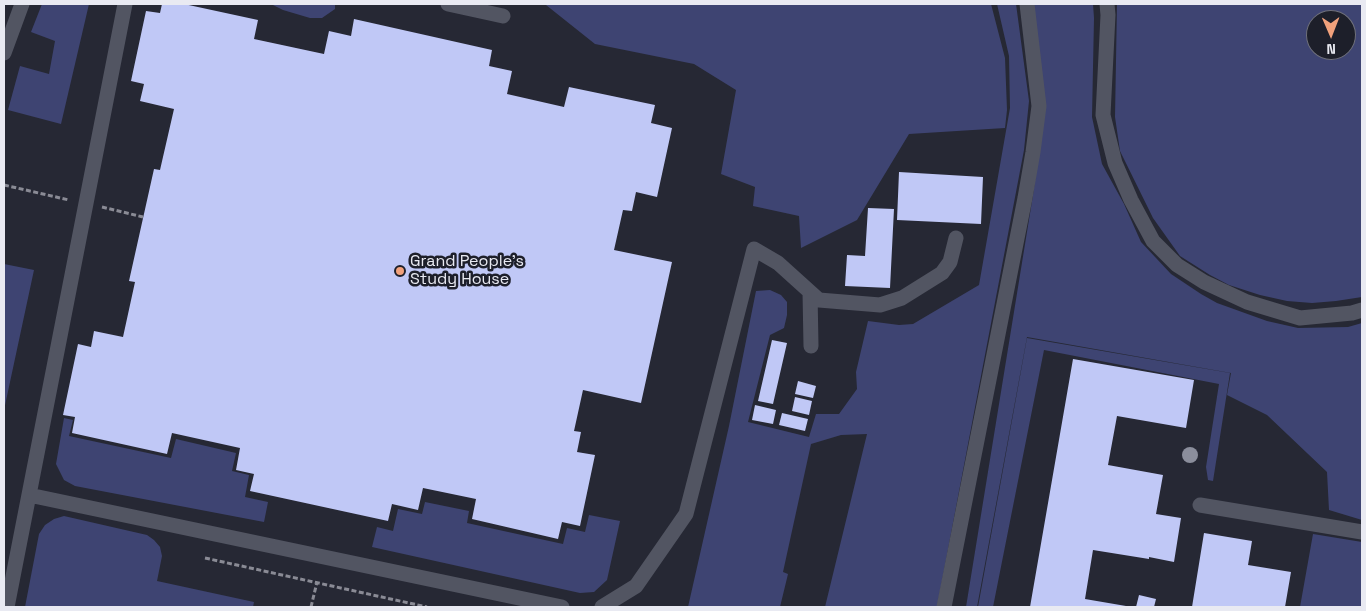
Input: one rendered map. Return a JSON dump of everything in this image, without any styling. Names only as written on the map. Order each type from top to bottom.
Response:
[{"type":"street","points":[[4,53],[22,4]]},
{"type":"street","points":[[7,607],[125,4]]},
{"type":"street","points":[[448,4],[502,16]]},
{"type":"street","points":[[944,607],[1033,152],[1039,106],[1027,4]]},
{"type":"street","points":[[1107,4],[1103,115],[1115,163],[1131,200],[1153,241],[1177,265],[1204,282],[1247,302],[1300,318],[1352,313],[1362,310]]},
{"type":"street","points":[[602,607],[636,586],[686,514],[754,249],[778,263],[819,300],[880,305],[902,298],[942,273],[950,262],[956,238]]},
{"type":"street","points":[[810,292],[810,346]]},
{"type":"street","points":[[29,495],[562,607]]},
{"type":"street","points":[[1200,505],[1362,532]]},
{"type":"path","points":[[206,558],[427,607]]},
{"type":"path","points":[[311,607],[317,582]]},
{"type":"shaded area","points":[[42,4],[89,4],[61,124],[8,110],[20,66],[49,74],[55,41],[31,32]]},
{"type":"shaded area","points":[[271,4],[335,4],[335,9],[322,18],[310,18],[283,10]]},
{"type":"shaded area","points":[[546,4],[991,4],[1005,58],[1007,110],[1005,128],[909,134],[857,220],[801,248],[799,216],[753,206],[755,187],[721,174],[736,90],[694,64],[595,44]]},
{"type":"shaded area","points":[[997,4],[1016,4],[1029,101],[1024,150],[937,607],[825,607],[867,434],[841,435],[811,444],[783,572],[788,574],[780,607],[688,607],[729,426],[756,291],[770,290],[781,295],[787,302],[787,315],[784,328],[770,335],[748,422],[809,437],[816,414],[839,414],[857,389],[856,372],[868,321],[899,325],[913,324],[979,285],[1010,108],[1009,56]]},
{"type":"shaded area","points":[[1033,4],[1093,4],[1092,117],[1102,164],[1124,204],[1141,242],[1171,274],[1217,303],[1267,321],[1298,328],[1348,327],[1362,323],[1362,520],[1329,510],[1327,472],[1267,415],[1227,395],[1231,373],[1027,337],[977,607],[966,607],[1039,151]]},
{"type":"shaded area","points":[[1117,4],[1362,4],[1362,297],[1312,303],[1287,301],[1229,285],[1210,275],[1180,256],[1153,218],[1120,151],[1115,117]]},
{"type":"shaded area","points":[[4,264],[34,270],[4,410]]},
{"type":"shaded area","points":[[1027,338],[1230,373],[1213,481],[1208,480],[1206,467],[1219,384],[1044,350],[993,607],[978,607]]},
{"type":"shaded area","points":[[64,418],[73,420],[69,436],[171,458],[176,439],[236,453],[232,471],[249,475],[245,497],[268,502],[264,522],[75,486],[64,480],[56,464]]},
{"type":"shaded area","points":[[425,502],[469,511],[467,523],[563,544],[567,528],[585,532],[589,515],[620,521],[607,580],[594,592],[580,593],[372,547],[377,527],[393,531],[398,509],[422,514]]},
{"type":"shaded area","points":[[64,516],[147,535],[160,547],[162,556],[157,581],[254,602],[253,607],[25,607],[39,534],[45,525],[54,519]]},
{"type":"shaded area","points":[[1313,534],[1362,542],[1362,607],[1300,607]]},
{"type":"building","name":"Grand People's Study House","points":[[162,4],[184,4],[258,20],[254,39],[324,54],[329,31],[351,36],[354,19],[492,50],[489,66],[512,71],[507,94],[564,107],[569,87],[655,105],[651,123],[672,128],[657,197],[636,192],[632,211],[623,210],[614,250],[672,262],[641,403],[583,390],[574,431],[581,432],[577,452],[595,455],[580,526],[562,522],[558,539],[472,519],[476,499],[423,488],[418,510],[392,504],[388,521],[250,491],[254,474],[236,470],[240,448],[172,433],[167,454],[72,433],[75,417],[63,415],[78,344],[91,347],[94,331],[123,337],[135,282],[129,281],[154,169],[160,170],[174,109],[140,101],[144,84],[131,81],[146,11],[160,13]]},
{"type":"building","points":[[899,172],[983,177],[981,224],[897,220]]},
{"type":"building","points":[[868,208],[894,209],[890,288],[845,286],[847,255],[865,256]]},
{"type":"building","points":[[772,340],[787,343],[773,404],[758,401]]},
{"type":"building","points":[[1073,359],[1194,380],[1186,428],[1117,416],[1108,465],[1163,475],[1156,514],[1181,518],[1174,562],[1093,550],[1085,599],[1126,607],[1030,607]]},
{"type":"building","points":[[798,381],[816,386],[813,398],[795,394]]},
{"type":"building","points":[[795,397],[812,401],[809,415],[792,411]]},
{"type":"building","points":[[755,405],[776,410],[773,424],[752,420]]},
{"type":"building","points":[[782,413],[808,419],[805,431],[779,425]]},
{"type":"building","points":[[1204,533],[1252,541],[1248,565],[1291,572],[1285,607],[1192,607]]},
{"type":"building","points":[[1139,595],[1156,599],[1154,607],[1136,607]]},
{"type":"place","name":"Grand People's Study House","points":[[400,271]]}]
